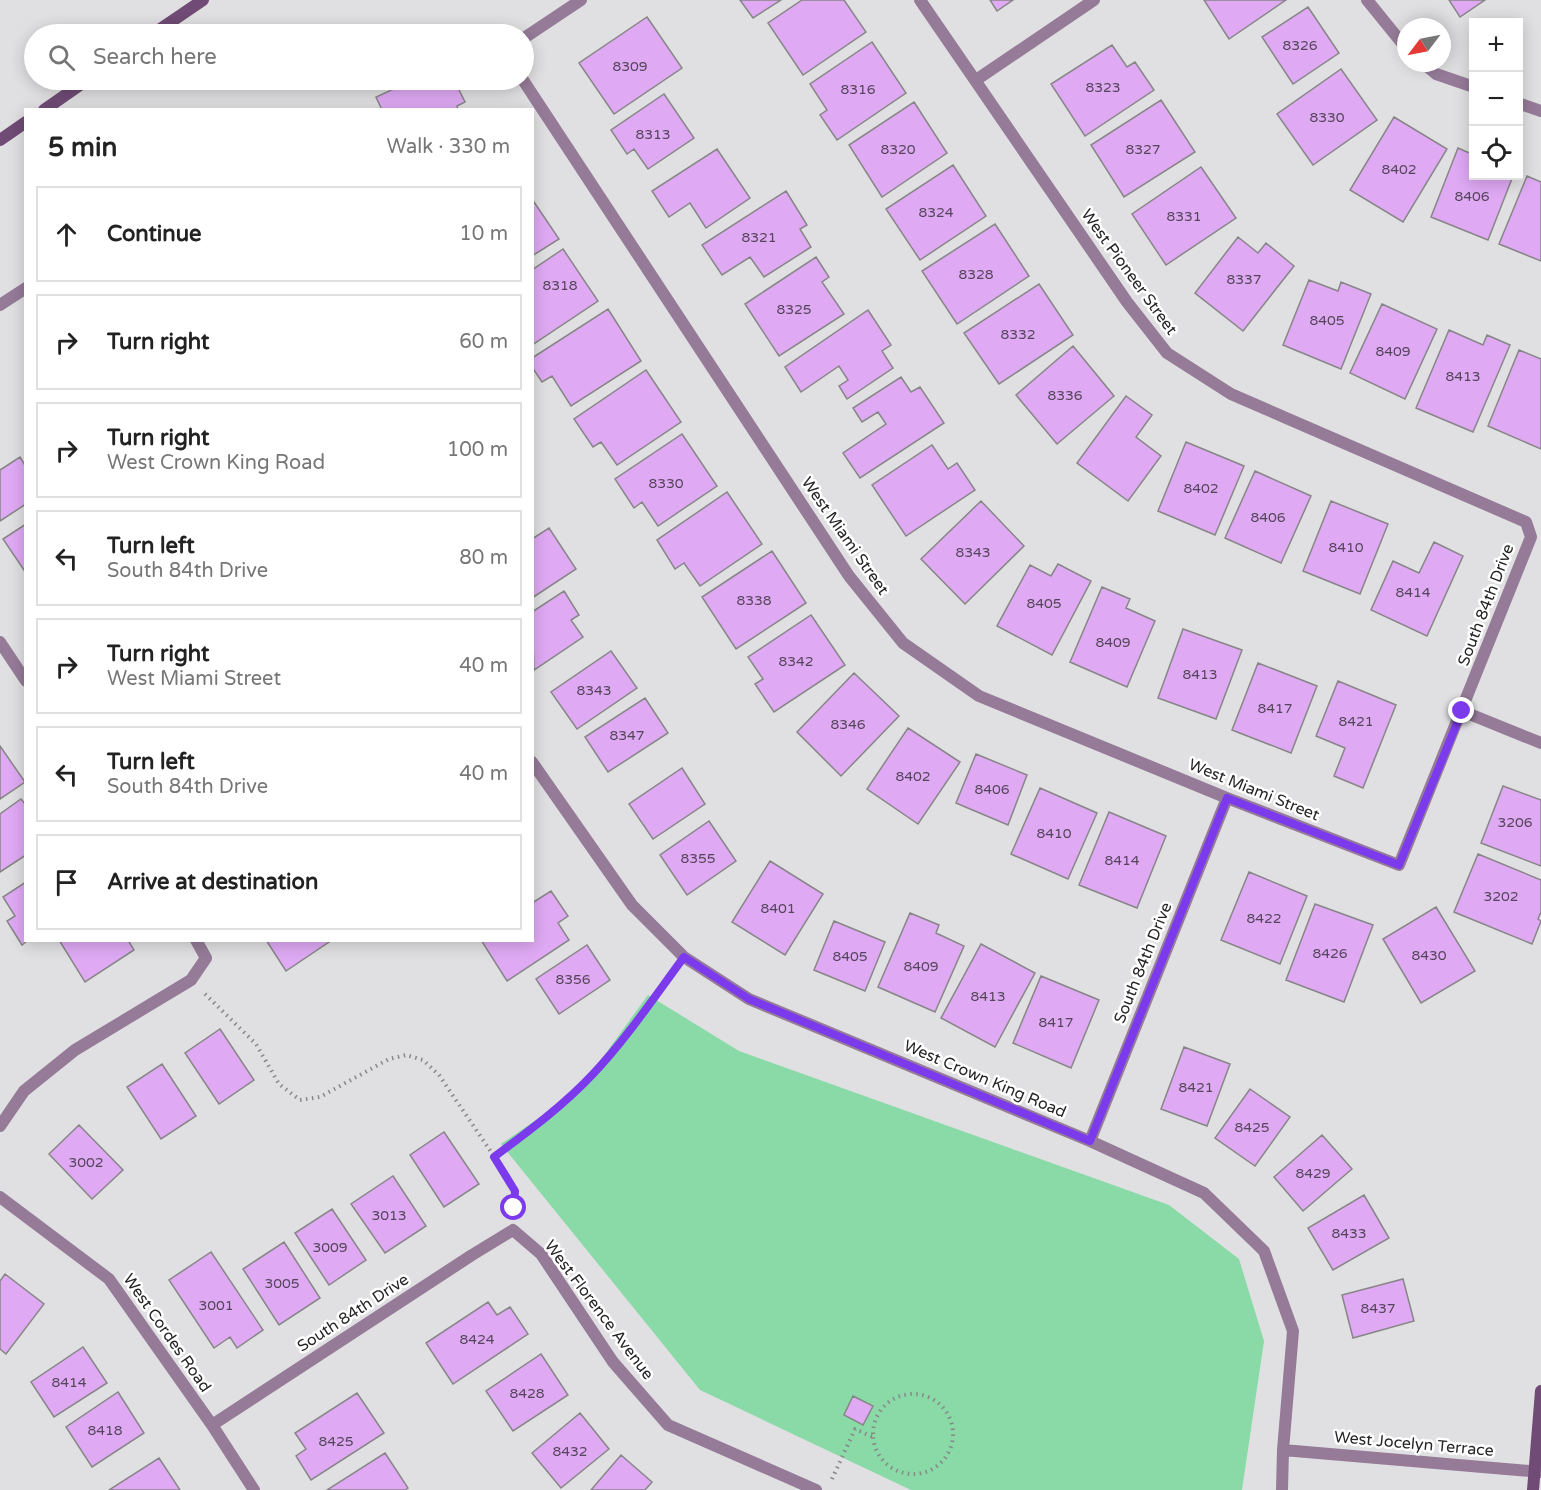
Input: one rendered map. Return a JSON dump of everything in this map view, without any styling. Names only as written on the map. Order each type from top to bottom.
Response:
[{"type":"main road","points":[[167,24],[202,0]]},
{"type":"main road","points":[[47,108],[73,90]]},
{"type":"main road","points":[[0,140],[24,123]]},
{"type":"main road","points":[[1533,1490],[1538,1472],[1541,1391]]},
{"type":"street","points":[[534,31],[581,0]]},
{"type":"street","name":"West Pioneer Street","points":[[920,0],[1127,302],[1167,353],[1231,394],[1526,522]]},
{"type":"street","points":[[976,80],[1094,0]]},
{"type":"street","points":[[1367,0],[1397,37]]},
{"type":"street","points":[[1434,72],[1469,86]]},
{"type":"street","name":"West Miami Street","points":[[531,90],[849,576],[903,643],[979,696],[1227,798],[1399,865]]},
{"type":"street","points":[[1523,105],[1541,111]]},
{"type":"street","points":[[0,305],[24,289]]},
{"type":"street","name":"South 84th Drive","points":[[1399,865],[1530,537],[1526,522]]},
{"type":"street","points":[[0,642],[24,678]]},
{"type":"street","points":[[1462,711],[1541,743]]},
{"type":"street","name":"West Crown King Road","points":[[534,765],[632,905],[684,957],[749,999],[1090,1141],[1204,1193],[1264,1251],[1293,1330],[1282,1490]]},
{"type":"street","name":"South 84th Drive","points":[[1090,1141],[1227,798]]},
{"type":"street","points":[[0,1126],[24,1091],[75,1050],[191,980],[206,958],[197,942]]},
{"type":"street","name":"West Cordes Road","points":[[0,1197],[109,1279],[212,1425],[254,1490]]},
{"type":"street","name":"South 84th Drive","points":[[212,1425],[513,1230]]},
{"type":"street","name":"West Florence Avenue","points":[[513,1230],[541,1254],[613,1362],[668,1425],[816,1490]]},
{"type":"street","name":"West Jocelyn Terrace","points":[[1283,1450],[1538,1472]]},
{"type":"path","points":[[494,1157],[544,1120],[593,1074],[684,957]]},
{"type":"path","points":[[191,980],[256,1044],[279,1084],[300,1100],[320,1097],[389,1059],[406,1055],[423,1060],[439,1075],[515,1191],[513,1230]]},
{"type":"path","points":[[915,1394],[936,1401],[945,1409],[953,1430],[949,1452],[942,1462],[933,1469],[911,1474],[900,1472],[881,1458],[873,1437],[878,1415],[884,1406],[893,1399],[915,1394]]},
{"type":"path","points":[[831,1481],[855,1429],[873,1437]]},
{"type":"green space","points":[[648,995],[739,1051],[1169,1205],[1239,1259],[1264,1341],[1242,1490],[911,1490],[700,1390],[501,1144],[579,1090]]},
{"type":"building","points":[[740,0],[781,0],[753,18]]},
{"type":"building","points":[[802,0],[844,0],[866,32],[803,75],[768,23]]},
{"type":"building","points":[[990,0],[1013,0],[997,11]]},
{"type":"building","points":[[1204,0],[1286,0],[1229,39]]},
{"type":"building","points":[[1449,0],[1485,0],[1460,17]]},
{"type":"building","points":[[1308,7],[1339,53],[1293,84],[1262,37]]},
{"type":"building","points":[[647,17],[682,68],[614,114],[579,63]]},
{"type":"building","points":[[872,42],[906,93],[837,140],[820,115],[827,110],[810,84]]},
{"type":"building","points":[[1112,45],[1127,67],[1135,62],[1154,90],[1085,136],[1051,84]]},
{"type":"building","points":[[1341,69],[1377,120],[1313,165],[1277,114]]},
{"type":"building","points":[[391,90],[459,90],[465,102],[457,106],[458,108],[381,108],[376,97]]},
{"type":"building","points":[[664,94],[694,138],[648,169],[634,149],[627,154],[611,130]]},
{"type":"building","points":[[1161,100],[1195,152],[1124,197],[1091,145]]},
{"type":"building","points":[[914,102],[947,153],[882,197],[849,145]]},
{"type":"building","points":[[1394,117],[1447,149],[1403,222],[1350,190]]},
{"type":"building","points":[[1458,148],[1469,153],[1469,180],[1511,180],[1488,240],[1431,217]]},
{"type":"building","points":[[717,149],[750,198],[706,228],[690,203],[669,217],[652,191]]},
{"type":"building","points":[[953,165],[986,216],[920,260],[886,209]]},
{"type":"building","points":[[1201,167],[1236,218],[1166,265],[1132,214]]},
{"type":"building","points":[[1527,176],[1541,182],[1541,261],[1499,244]]},
{"type":"building","points":[[786,191],[807,225],[800,229],[811,247],[764,277],[750,257],[722,275],[702,245]]},
{"type":"building","points":[[534,202],[559,239],[534,255]]},
{"type":"building","points":[[995,224],[1029,276],[957,324],[922,271]]},
{"type":"building","points":[[1238,237],[1258,253],[1266,243],[1294,266],[1243,331],[1195,293]]},
{"type":"building","points":[[563,249],[598,301],[534,344],[534,269]]},
{"type":"building","points":[[816,257],[829,277],[822,282],[844,314],[779,356],[745,304]]},
{"type":"building","points":[[1309,280],[1338,291],[1341,282],[1371,294],[1341,369],[1283,345]]},
{"type":"building","points":[[1039,284],[1073,335],[999,384],[964,333]]},
{"type":"building","points":[[1382,304],[1437,329],[1405,399],[1350,373]]},
{"type":"building","points":[[608,309],[641,361],[571,406],[552,376],[542,382],[534,370],[534,357]]},
{"type":"building","points":[[868,310],[891,345],[882,351],[893,368],[847,399],[839,386],[848,380],[839,366],[801,392],[785,367]]},
{"type":"building","points":[[1449,330],[1483,345],[1487,335],[1510,345],[1473,432],[1416,408]]},
{"type":"building","points":[[1073,346],[1114,396],[1057,444],[1016,395]]},
{"type":"building","points":[[1519,350],[1541,359],[1541,449],[1488,426]]},
{"type":"building","points":[[646,370],[681,422],[617,465],[601,442],[593,447],[574,419]]},
{"type":"building","points":[[901,377],[911,392],[920,387],[944,423],[860,478],[843,453],[886,424],[878,412],[862,422],[853,408]]},
{"type":"building","points":[[1126,396],[1152,415],[1136,437],[1161,456],[1128,501],[1077,463]]},
{"type":"building","points":[[682,434],[717,486],[658,526],[642,502],[634,508],[615,479]]},
{"type":"building","points":[[1186,442],[1244,466],[1215,535],[1158,511]]},
{"type":"building","points":[[932,445],[948,469],[957,463],[975,490],[906,536],[872,485]]},
{"type":"building","points":[[20,457],[24,464],[24,505],[0,521],[0,470]]},
{"type":"building","points":[[1255,471],[1311,496],[1281,563],[1225,538]]},
{"type":"building","points":[[727,492],[762,544],[700,586],[684,563],[675,569],[657,540]]},
{"type":"building","points":[[981,501],[1024,546],[965,604],[921,559]]},
{"type":"building","points":[[1331,501],[1388,524],[1360,594],[1303,571]]},
{"type":"building","points":[[24,525],[24,570],[3,539]]},
{"type":"building","points":[[549,528],[576,569],[534,597],[534,538]]},
{"type":"building","points":[[1434,542],[1463,556],[1427,636],[1371,610],[1393,561],[1419,573]]},
{"type":"building","points":[[772,551],[806,603],[736,649],[702,597]]},
{"type":"building","points":[[1058,564],[1091,581],[1052,655],[997,626],[1030,565],[1051,576]]},
{"type":"building","points":[[1102,587],[1130,599],[1126,608],[1155,621],[1127,687],[1070,662]]},
{"type":"building","points":[[564,591],[579,615],[571,620],[583,637],[534,670],[534,611]]},
{"type":"building","points":[[811,615],[845,665],[774,712],[755,684],[763,679],[748,657]]},
{"type":"building","points":[[1183,629],[1242,650],[1216,719],[1158,698]]},
{"type":"building","points":[[611,651],[637,688],[577,729],[551,692]]},
{"type":"building","points":[[1258,663],[1317,686],[1291,753],[1232,730]]},
{"type":"building","points":[[854,673],[899,716],[841,776],[797,732]]},
{"type":"building","points":[[1338,681],[1396,705],[1363,788],[1334,776],[1345,748],[1316,736]]},
{"type":"building","points":[[645,698],[668,733],[608,772],[585,737]]},
{"type":"building","points":[[908,728],[960,762],[918,824],[867,789]]},
{"type":"building","points":[[0,746],[24,783],[0,799]]},
{"type":"building","points":[[976,754],[1027,775],[1008,825],[956,803]]},
{"type":"building","points":[[682,768],[705,804],[653,839],[629,804]]},
{"type":"building","points":[[1503,786],[1541,800],[1541,866],[1481,843]]},
{"type":"building","points":[[1040,788],[1097,813],[1068,879],[1011,854]]},
{"type":"building","points":[[21,799],[24,803],[24,856],[0,872],[0,814]]},
{"type":"building","points":[[1109,812],[1166,836],[1137,908],[1079,885]]},
{"type":"building","points":[[709,821],[736,861],[687,895],[660,855]]},
{"type":"building","points":[[1478,854],[1541,880],[1541,912],[1538,919],[1541,921],[1532,944],[1454,912]]},
{"type":"building","points":[[770,861],[823,894],[785,955],[732,922]]},
{"type":"building","points":[[1249,872],[1307,896],[1280,964],[1221,940]]},
{"type":"building","points":[[24,883],[26,942],[22,945],[7,921],[15,916],[3,897]]},
{"type":"building","points":[[551,891],[568,916],[558,923],[569,940],[507,981],[482,942],[534,942],[534,902]]},
{"type":"building","points":[[1315,904],[1373,925],[1344,1002],[1286,980]]},
{"type":"building","points":[[1436,907],[1475,971],[1421,1003],[1383,939]]},
{"type":"building","points":[[910,913],[939,925],[936,933],[964,946],[935,1012],[878,987]]},
{"type":"building","points":[[834,921],[885,942],[865,991],[814,970]]},
{"type":"building","points":[[60,942],[129,942],[134,950],[85,982]]},
{"type":"building","points":[[267,942],[329,942],[286,971]]},
{"type":"building","points":[[981,944],[1035,973],[995,1047],[941,1018]]},
{"type":"building","points":[[587,945],[610,980],[559,1014],[536,979]]},
{"type":"building","points":[[1041,976],[1099,1000],[1071,1068],[1013,1043]]},
{"type":"building","points":[[220,1029],[254,1080],[219,1104],[185,1053]]},
{"type":"building","points":[[1184,1047],[1230,1064],[1207,1126],[1161,1109]]},
{"type":"building","points":[[162,1064],[196,1116],[161,1139],[127,1087]]},
{"type":"building","points":[[1250,1089],[1290,1117],[1255,1166],[1215,1138]]},
{"type":"building","points":[[79,1125],[123,1170],[92,1199],[49,1154]]},
{"type":"building","points":[[444,1132],[479,1184],[444,1207],[410,1155]]},
{"type":"building","points":[[1322,1135],[1352,1169],[1303,1211],[1274,1177]]},
{"type":"building","points":[[393,1176],[426,1226],[385,1253],[351,1204]]},
{"type":"building","points":[[1364,1195],[1389,1238],[1333,1270],[1308,1228]]},
{"type":"building","points":[[332,1209],[366,1260],[329,1285],[295,1233]]},
{"type":"building","points":[[284,1242],[320,1298],[279,1325],[243,1269]]},
{"type":"building","points":[[211,1252],[263,1330],[237,1348],[230,1337],[214,1348],[169,1280]]},
{"type":"building","points":[[5,1274],[44,1304],[6,1354],[0,1349],[0,1281]]},
{"type":"building","points":[[1403,1279],[1414,1321],[1353,1338],[1342,1295]]},
{"type":"building","points":[[488,1302],[497,1315],[510,1307],[528,1334],[453,1384],[426,1343]]},
{"type":"building","points":[[83,1347],[107,1383],[54,1417],[31,1382]]},
{"type":"building","points":[[541,1354],[568,1395],[513,1431],[486,1391]]},
{"type":"building","points":[[118,1392],[144,1433],[92,1467],[66,1427]]},
{"type":"building","points":[[357,1393],[384,1433],[311,1480],[296,1456],[306,1449],[295,1433]]},
{"type":"building","points":[[853,1396],[873,1406],[863,1425],[844,1415]]},
{"type":"building","points":[[580,1413],[609,1449],[561,1488],[532,1453]]},
{"type":"building","points":[[385,1453],[408,1488],[405,1490],[327,1490]]},
{"type":"building","points":[[621,1455],[652,1482],[645,1490],[591,1490]]},
{"type":"building","points":[[159,1458],[180,1490],[109,1490]]},
{"type":"route","points":[[514,1208],[515,1191],[494,1157],[544,1120],[593,1074],[684,957],[749,999],[1090,1141],[1227,798],[1399,865],[1462,711]]}]
